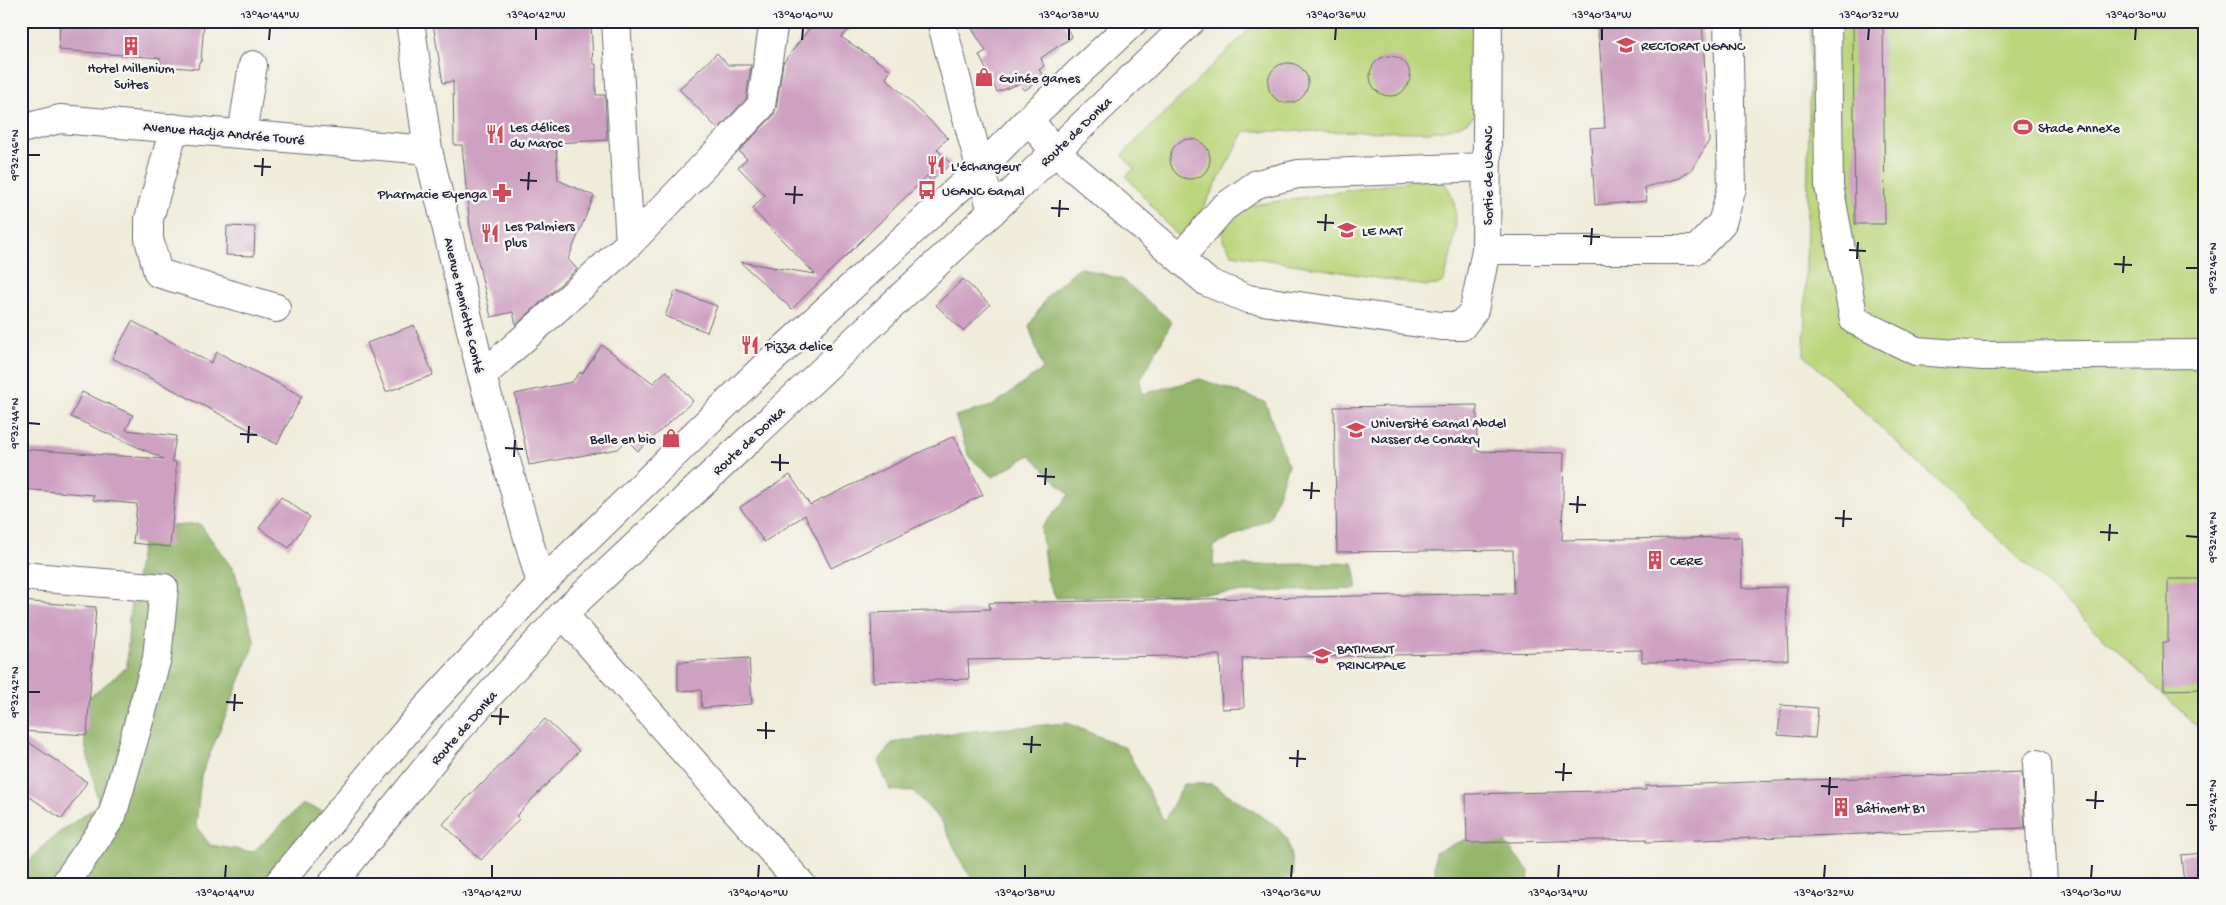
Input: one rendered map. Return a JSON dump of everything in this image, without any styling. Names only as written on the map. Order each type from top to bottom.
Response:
[{"type":"main road","name":"Avenue Henriette Conté","points":[[410,21],[428,150],[482,376],[541,584]]},
{"type":"main road","points":[[616,21],[630,243]]},
{"type":"main road","points":[[482,376],[630,243],[761,106],[774,21]]},
{"type":"main road","points":[[941,21],[992,212]]},
{"type":"main road","points":[[278,884],[422,713],[541,584],[763,368],[980,169],[1029,119],[1134,21]]},
{"type":"main road","name":"Route de Donka","points":[[332,884],[454,734],[563,614],[992,212],[1191,21]]},
{"type":"main road","name":"Sortie de UGANC","points":[[1180,258],[1207,282],[1248,299],[1442,326],[1462,326],[1474,310],[1486,250],[1488,21]]},
{"type":"main road","points":[[1486,250],[1696,250],[1722,223],[1732,188],[1728,21]]},
{"type":"main road","points":[[1827,21],[1829,186],[1854,320],[1916,351],[1983,356],[2205,354]]},
{"type":"main road","points":[[242,134],[253,66]]},
{"type":"main road","name":"Avenue Hadja Andrée Touré","points":[[21,129],[60,119],[428,150]]},
{"type":"main road","points":[[1029,119],[1054,151],[1180,258],[1223,208],[1257,184],[1298,174],[1486,167]]},
{"type":"main road","points":[[174,128],[149,219],[149,239],[158,273],[276,308]]},
{"type":"main road","points":[[21,576],[164,588],[157,658],[112,816],[64,884]]},
{"type":"main road","points":[[563,614],[801,884]]},
{"type":"main road","points":[[2038,764],[2043,884]]},
{"type":"green space","points":[[1258,21],[1482,21],[1483,108],[1458,126],[1428,132],[1245,131],[1199,215],[1195,229],[1185,235],[1177,235],[1126,176],[1134,169],[1122,155]]},
{"type":"green space","points":[[1811,21],[2205,21],[2205,734],[1804,355]]},
{"type":"green space","points":[[1431,178],[1442,180],[1450,191],[1456,215],[1453,242],[1444,281],[1437,285],[1426,286],[1232,254],[1223,240],[1223,224],[1240,207]]},
{"type":"green space","points":[[1079,267],[1123,280],[1172,322],[1140,381],[1143,394],[1200,379],[1265,402],[1288,465],[1270,518],[1214,546],[1213,566],[1353,563],[1356,589],[1056,598],[1047,579],[1041,528],[1069,495],[1030,455],[993,477],[969,457],[955,416],[992,406],[1043,369],[1029,326],[1049,294]]},
{"type":"green space","points":[[200,524],[235,572],[255,643],[201,776],[196,826],[210,845],[253,852],[303,804],[331,814],[276,884],[21,884],[23,872],[40,850],[64,829],[99,805],[85,744],[84,702],[127,667],[129,617],[145,528]]},
{"type":"green space","points":[[1067,723],[1126,748],[1164,821],[1184,784],[1212,784],[1275,825],[1288,840],[1294,875],[1275,884],[977,884],[965,869],[942,822],[914,792],[890,790],[878,762],[892,743],[953,733]]},
{"type":"green space","points":[[1493,828],[1529,871],[1528,884],[1435,884],[1435,852]]},
{"type":"building","name":"Hotel Millenium Suites","points":[[60,21],[204,21],[201,62],[199,62],[198,69],[160,66],[160,58],[59,50]]},
{"type":"building","points":[[450,21],[591,21],[593,64],[596,64],[596,95],[605,95],[607,140],[556,143],[558,180],[594,196],[568,259],[577,269],[516,325],[513,312],[491,317],[470,227],[462,145],[454,145],[453,81],[443,83],[433,24]]},
{"type":"building","points":[[815,21],[860,21],[841,37],[891,70],[886,78],[948,138],[937,149],[951,164],[931,181],[927,176],[792,309],[740,262],[815,274],[752,209],[765,195],[738,167],[747,159],[739,151],[773,116],[783,63]]},
{"type":"building","points":[[967,21],[1062,21],[1072,37],[1041,58],[1044,66],[1039,70],[1044,77],[1025,90],[1019,84],[997,92],[979,55],[986,51]]},
{"type":"building","points":[[1598,21],[1702,21],[1709,141],[1692,169],[1680,178],[1645,187],[1647,201],[1595,205],[1590,129],[1605,128]]},
{"type":"building","points":[[1853,21],[1883,21],[1885,224],[1855,224]]},
{"type":"building","points":[[717,53],[728,65],[751,65],[746,99],[718,129],[679,89]]},
{"type":"building","points":[[1390,56],[1404,62],[1410,76],[1404,90],[1390,96],[1376,90],[1370,76],[1376,62]]},
{"type":"building","points":[[1292,63],[1299,66],[1305,72],[1308,83],[1307,91],[1299,100],[1292,103],[1284,103],[1277,100],[1269,91],[1268,79],[1271,72],[1280,64]]},
{"type":"building","points":[[1186,139],[1194,139],[1201,142],[1207,148],[1210,159],[1207,170],[1201,176],[1194,179],[1186,179],[1179,176],[1173,170],[1170,163],[1170,155],[1173,148],[1179,142]]},
{"type":"building","points":[[227,226],[255,227],[254,256],[226,255]]},
{"type":"building","points":[[963,279],[990,305],[963,331],[936,305]]},
{"type":"building","points":[[675,291],[717,306],[707,332],[665,316]]},
{"type":"building","points":[[132,321],[211,363],[217,352],[302,396],[277,444],[112,358]]},
{"type":"building","points":[[414,325],[433,375],[386,392],[367,343]]},
{"type":"building","points":[[602,345],[653,383],[666,371],[693,401],[638,451],[627,440],[618,449],[529,465],[515,394],[572,382],[580,372],[582,374]]},
{"type":"building","points":[[82,392],[133,415],[126,430],[176,436],[172,461],[176,462],[176,483],[170,547],[133,543],[137,504],[93,500],[94,495],[21,489],[21,449],[164,459],[71,417]]},
{"type":"building","points":[[1477,405],[1477,451],[1564,453],[1562,540],[1741,537],[1742,588],[1786,587],[1788,660],[1642,662],[1642,650],[1242,658],[1244,708],[1222,709],[1220,655],[968,660],[969,679],[873,682],[871,613],[990,609],[989,603],[1514,593],[1513,550],[1337,552],[1334,407]]},
{"type":"building","points":[[954,436],[983,495],[831,568],[805,515],[764,542],[740,507],[790,475],[810,505]]},
{"type":"building","points":[[281,497],[310,517],[289,548],[259,528]]},
{"type":"building","points":[[2168,579],[2205,579],[2205,689],[2164,690],[2163,642],[2168,642]]},
{"type":"building","points":[[21,601],[96,607],[87,735],[21,731],[26,644],[21,643]]},
{"type":"building","points":[[749,658],[752,704],[702,708],[701,690],[678,691],[678,662]]},
{"type":"building","points":[[1781,705],[1818,708],[1815,738],[1778,735]]},
{"type":"building","points":[[545,719],[579,751],[516,816],[519,819],[481,860],[443,824]]},
{"type":"building","points":[[21,737],[87,782],[62,819],[21,791]]},
{"type":"building","name":"Bâtiment B1","points":[[2022,772],[2025,828],[1646,842],[1646,839],[1467,843],[1466,794],[1646,790],[1646,786]]},
{"type":"building","points":[[2205,853],[2205,884],[2184,884],[2181,855]]},
{"type":"place","name":"RECTORAT UGANC","points":[[1626,45]]},
{"type":"place","name":"Hotel Millenium Suites","points":[[131,46]]},
{"type":"place","name":"Guinée games","points":[[984,77]]},
{"type":"place","name":"Stade Annexe","points":[[2023,127]]},
{"type":"place","name":"Les délices du Maroc","points":[[495,134]]},
{"type":"place","name":"L'échangeur","points":[[936,165]]},
{"type":"place","name":"UGANC Gamal","points":[[927,190]]},
{"type":"place","name":"Pharmacie Eyenga","points":[[502,193]]},
{"type":"place","name":"LE MAT","points":[[1347,230]]},
{"type":"place","name":"Les Palmiers plus","points":[[490,233]]},
{"type":"place","name":"Pizza delice","points":[[750,345]]},
{"type":"place","name":"Université Gamal Abdel Nasser de Conakry","points":[[1356,430]]},
{"type":"place","name":"Belle en bio","points":[[671,438]]},
{"type":"place","name":"CERE","points":[[1655,560]]},
{"type":"place","name":"BATIMENT PRINCIPALE","points":[[1322,656]]},
{"type":"place","name":"Bâtiment B1","points":[[1841,807]]}]
